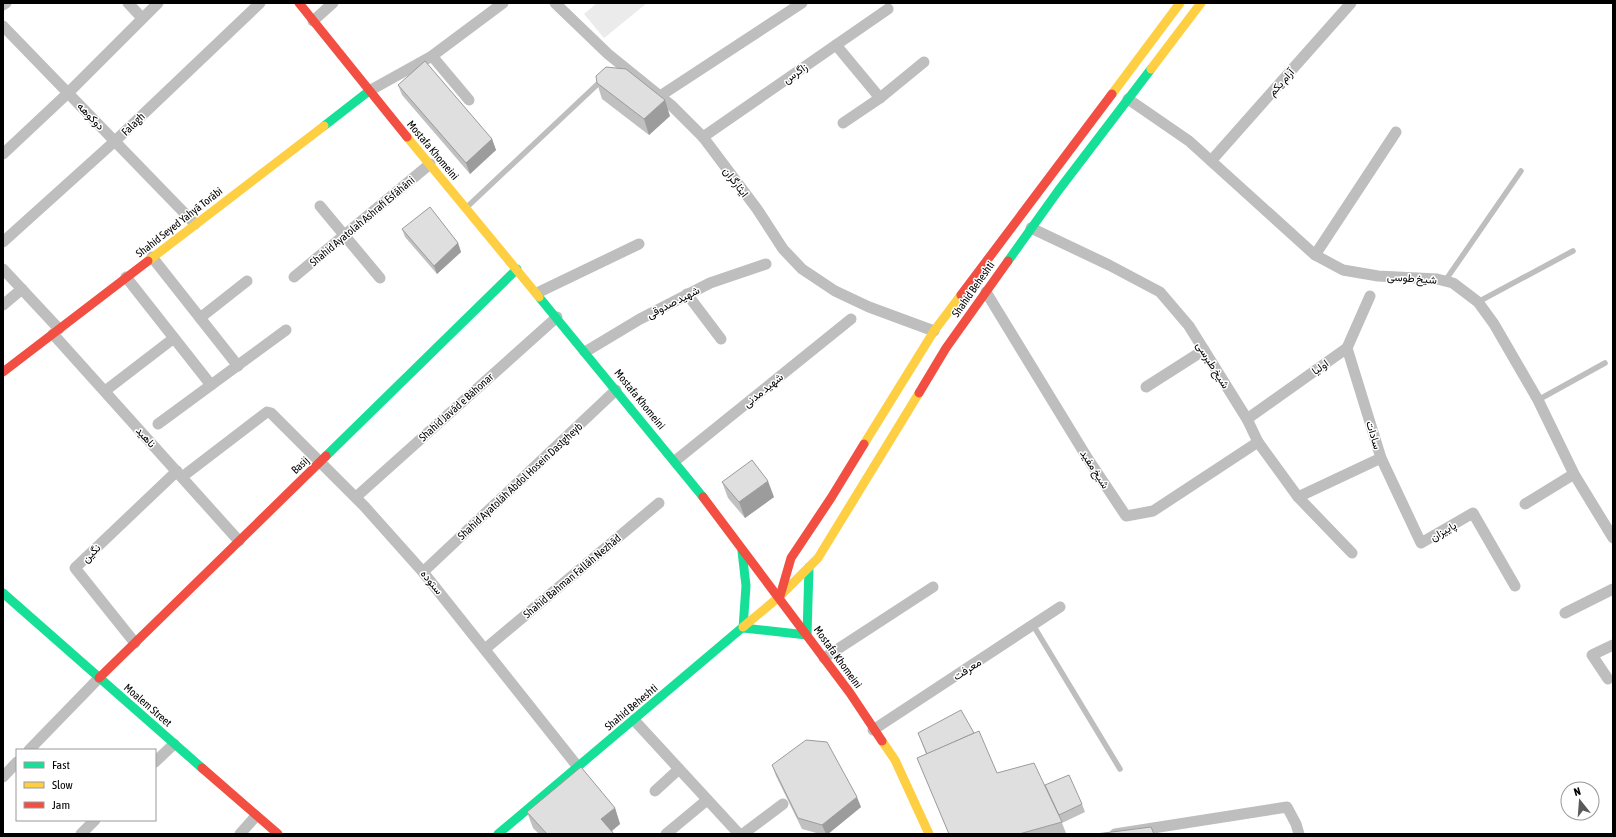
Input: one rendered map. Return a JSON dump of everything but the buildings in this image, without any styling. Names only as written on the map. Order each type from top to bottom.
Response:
[{"type":"main road","name":"Mostafa Khomeini","points":[[299,3],[369,91],[675,460],[779,597],[850,693],[873,730],[895,760],[929,834]]},
{"type":"main road","name":"Shahid Beheshti","points":[[779,597],[791,558],[835,492],[934,331],[1180,3]]},
{"type":"main road","name":"Shahid Beheshti","points":[[501,833],[779,597],[818,558],[946,348],[1031,228],[1201,3]]},
{"type":"main road","name":"Shahid Seyed Yahyā Torābi","points":[[3,372],[369,91]]},
{"type":"main road","name":"Basij","points":[[99,678],[517,269]]},
{"type":"main road","points":[[742,549],[746,586],[743,628],[807,635],[809,567]]},
{"type":"main road","name":"Moalem Street","points":[[3,594],[278,834]]},
{"type":"street","points":[[128,3],[142,18]]},
{"type":"street","points":[[3,154],[68,93],[158,3]]},
{"type":"street","name":"Falagh","points":[[3,242],[115,141],[260,3]]},
{"type":"street","points":[[313,21],[332,3]]},
{"type":"street","points":[[369,91],[432,56],[503,3]]},
{"type":"street","name":"ایثارگران","points":[[555,3],[617,66],[671,105],[703,137],[757,209],[783,249],[802,269],[835,291],[869,307],[934,331]]},
{"type":"street","points":[[660,96],[802,3]]},
{"type":"street","name":"آرام یکم","points":[[1211,161],[1351,3]]},
{"type":"street","name":"زاگرس","points":[[703,137],[888,9]]},
{"type":"street","name":"دوکوهه","points":[[3,26],[195,224]]},
{"type":"street","points":[[836,45],[880,98]]},
{"type":"street","points":[[432,56],[469,100]]},
{"type":"street","points":[[843,123],[880,98],[924,62]]},
{"type":"street","name":"شیخ طوسی","points":[[1128,99],[1188,141],[1315,254],[1343,270],[1378,276],[1436,279],[1453,283],[1478,302],[1494,324],[1538,400],[1574,474],[1613,538]]},
{"type":"street","points":[[1315,254],[1396,132]]},
{"type":"street","name":"Shahid Ayatolah Ashrafi Esfāhāni","points":[[294,277],[430,164]]},
{"type":"street","points":[[320,206],[380,278]]},
{"type":"street","name":"شیخ طبرسی","points":[[1031,228],[1109,265],[1160,292],[1189,326],[1247,419],[1258,442],[1298,497],[1352,553]]},
{"type":"street","points":[[537,293],[639,244]]},
{"type":"street","points":[[152,257],[238,366]]},
{"type":"street","name":"شهید صدوقی","points":[[585,352],[640,319],[687,294],[710,283],[766,264]]},
{"type":"street","name":"ناهید","points":[[3,269],[105,391],[239,541]]},
{"type":"street","points":[[126,277],[211,385]]},
{"type":"street","points":[[200,318],[247,281]]},
{"type":"street","points":[[3,305],[22,290]]},
{"type":"street","name":"شیخ مفید","points":[[986,292],[1088,459],[1126,516],[1153,511],[1258,442]]},
{"type":"street","points":[[687,294],[721,339]]},
{"type":"street","points":[[1347,348],[1370,296]]},
{"type":"street","name":"Shahid Javād e Bāhonar","points":[[356,497],[557,317]]},
{"type":"street","name":"شهید مدنی","points":[[675,460],[851,319]]},
{"type":"street","points":[[158,424],[286,330]]},
{"type":"street","points":[[105,391],[174,338]]},
{"type":"street","name":"اولیا","points":[[1247,419],[1347,348]]},
{"type":"street","name":"سادات","points":[[1298,497],[1381,458],[1347,348]]},
{"type":"street","points":[[1146,387],[1204,350]]},
{"type":"street","name":"Shahid Ayatolāh Abdol Hosein Dastgheyb","points":[[423,572],[616,390]]},
{"type":"street","name":"ستوده","points":[[179,474],[269,412],[356,497],[423,572],[485,648],[578,767]]},
{"type":"street","name":"پاییزان","points":[[1381,458],[1421,543],[1473,513],[1515,586]]},
{"type":"street","name":"نگین","points":[[135,642],[75,568],[179,474]]},
{"type":"street","points":[[1524,504],[1574,474]]},
{"type":"street","name":"Shahid Bahman Fallāh Nezhād","points":[[485,648],[659,503]]},
{"type":"street","points":[[824,658],[933,587]]},
{"type":"street","points":[[1565,612],[1613,589]]},
{"type":"street","name":"معرفت","points":[[873,730],[1060,607]]},
{"type":"street","points":[[1608,679],[1592,655],[1613,645]]},
{"type":"street","points":[[30,749],[99,678]]},
{"type":"street","points":[[634,720],[739,834]]},
{"type":"street","points":[[156,761],[174,744]]},
{"type":"street","points":[[3,777],[16,763]]},
{"type":"street","points":[[655,791],[679,769]]},
{"type":"street","points":[[666,834],[707,800]]},
{"type":"street","points":[[743,834],[783,804]]},
{"type":"street","points":[[1115,834],[1287,807],[1296,824],[1299,834]]},
{"type":"street","points":[[240,834],[256,816]]},
{"type":"street","points":[[81,834],[95,821]]},
{"type":"lane","points":[[466,208],[609,74]]},
{"type":"lane","points":[[1445,281],[1521,171]]},
{"type":"lane","points":[[1478,302],[1573,251]]},
{"type":"lane","points":[[1538,400],[1605,363]]},
{"type":"lane","points":[[1034,625],[1120,769]]},
{"type":"shaded area","points":[[597,3],[647,3],[604,38],[584,14]]},
{"type":"traffic: fast","points":[[1008,261],[1058,191],[1151,69]]},
{"type":"traffic: fast","points":[[324,126],[369,91]]},
{"type":"traffic: fast","points":[[326,456],[517,269]]},
{"type":"traffic: fast","points":[[539,297],[703,497]]},
{"type":"traffic: fast","points":[[742,551],[746,586],[743,628],[807,635],[809,567]]},
{"type":"traffic: fast","points":[[3,593],[202,768]]},
{"type":"traffic: fast","points":[[498,834],[743,627]]},
{"type":"traffic: slow","points":[[1112,94],[1180,3]]},
{"type":"traffic: slow","points":[[1151,69],[1201,3]]},
{"type":"traffic: slow","points":[[148,261],[324,126]]},
{"type":"traffic: slow","points":[[407,137],[539,297]]},
{"type":"traffic: slow","points":[[864,444],[934,331],[961,295]]},
{"type":"traffic: slow","points":[[743,627],[779,597],[818,558],[919,393]]},
{"type":"traffic: slow","points":[[882,741],[895,760],[929,834]]},
{"type":"traffic: jam","points":[[299,3],[407,137]]},
{"type":"traffic: jam","points":[[961,295],[1112,94]]},
{"type":"traffic: jam","points":[[3,372],[148,261]]},
{"type":"traffic: jam","points":[[919,393],[946,348],[1008,261]]},
{"type":"traffic: jam","points":[[780,596],[791,558],[831,498],[864,444]]},
{"type":"traffic: jam","points":[[99,678],[326,456]]},
{"type":"traffic: jam","points":[[703,497],[850,693],[882,741]]},
{"type":"traffic: jam","points":[[202,768],[278,834]]}]
